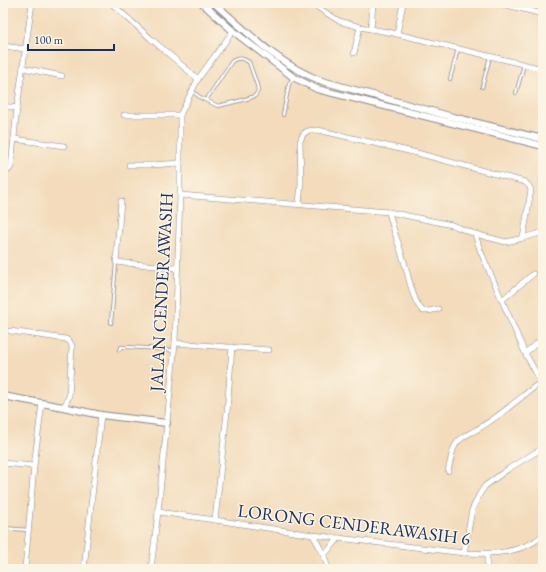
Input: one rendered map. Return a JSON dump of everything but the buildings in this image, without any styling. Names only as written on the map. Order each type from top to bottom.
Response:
[{"type":"street","points":[[3,172],[9,170],[11,167],[17,108],[32,3]]},
{"type":"street","points":[[111,3],[198,79]]},
{"type":"street","points":[[202,3],[233,31],[293,77],[317,89],[543,146]]},
{"type":"street","points":[[214,3],[273,54],[309,77],[453,117],[543,138]]},
{"type":"street","points":[[311,3],[339,21],[360,27],[397,34],[543,69]]},
{"type":"street","points":[[321,9],[322,3]]},
{"type":"street","points":[[371,29],[373,3]]},
{"type":"street","points":[[397,34],[403,3]]},
{"type":"street","points":[[498,3],[543,14]]},
{"type":"street","points":[[354,53],[360,27]]},
{"type":"street","name":"JALAN CENDERAWASIH","points":[[151,569],[176,343],[180,195],[180,114],[198,79],[233,31]]},
{"type":"street","points":[[3,46],[25,49]]},
{"type":"street","points":[[23,68],[62,76]]},
{"type":"street","points":[[3,106],[17,108]]},
{"type":"street","points":[[124,115],[180,114]]},
{"type":"street","points":[[300,204],[300,142],[304,132],[318,130],[417,153],[525,182],[531,190],[523,238]]},
{"type":"street","points":[[14,139],[64,146]]},
{"type":"street","points":[[129,164],[152,165],[180,163]]},
{"type":"street","points":[[180,195],[389,212],[452,225],[475,234],[506,242],[543,232]]},
{"type":"street","points":[[121,201],[116,262],[177,268]]},
{"type":"street","points":[[389,212],[419,308],[423,311],[438,309]]},
{"type":"street","points":[[448,471],[455,444],[462,438],[505,412],[524,394],[542,384],[525,353],[480,250],[475,234]]},
{"type":"street","points":[[502,300],[533,274]]},
{"type":"street","points":[[10,330],[66,339],[70,342],[72,346],[69,396],[63,407]]},
{"type":"street","points":[[525,353],[543,338]]},
{"type":"street","points":[[176,343],[269,350]]},
{"type":"street","points":[[215,520],[232,347]]},
{"type":"street","points":[[3,396],[101,415],[167,423]]},
{"type":"street","points":[[25,569],[34,466],[42,403]]},
{"type":"street","points":[[84,569],[101,415]]},
{"type":"street","points":[[464,553],[472,510],[485,486],[508,469],[543,448]]},
{"type":"street","points":[[3,463],[34,466]]},
{"type":"street","name":"LORONG CENDERAWASIH 6","points":[[158,512],[313,535],[464,553],[487,554],[512,550],[530,544],[543,535]]},
{"type":"street","points":[[313,535],[324,555],[328,569]]},
{"type":"street","points":[[324,555],[339,538]]},
{"type":"street","points":[[487,554],[487,569]]},
{"type":"lane","points":[[450,79],[458,49]]},
{"type":"lane","points":[[482,87],[490,56]]},
{"type":"lane","points":[[192,91],[202,98],[206,100],[218,106],[255,96],[258,91],[257,85],[249,62],[236,58],[232,61],[206,100]]},
{"type":"lane","points":[[516,92],[524,65]]},
{"type":"lane","points":[[283,115],[289,84],[293,77]]},
{"type":"lane","points":[[111,323],[116,262]]},
{"type":"lane","points":[[119,350],[121,347],[126,347],[163,349],[175,352]]},
{"type":"lane","points":[[3,528],[28,530]]}]
